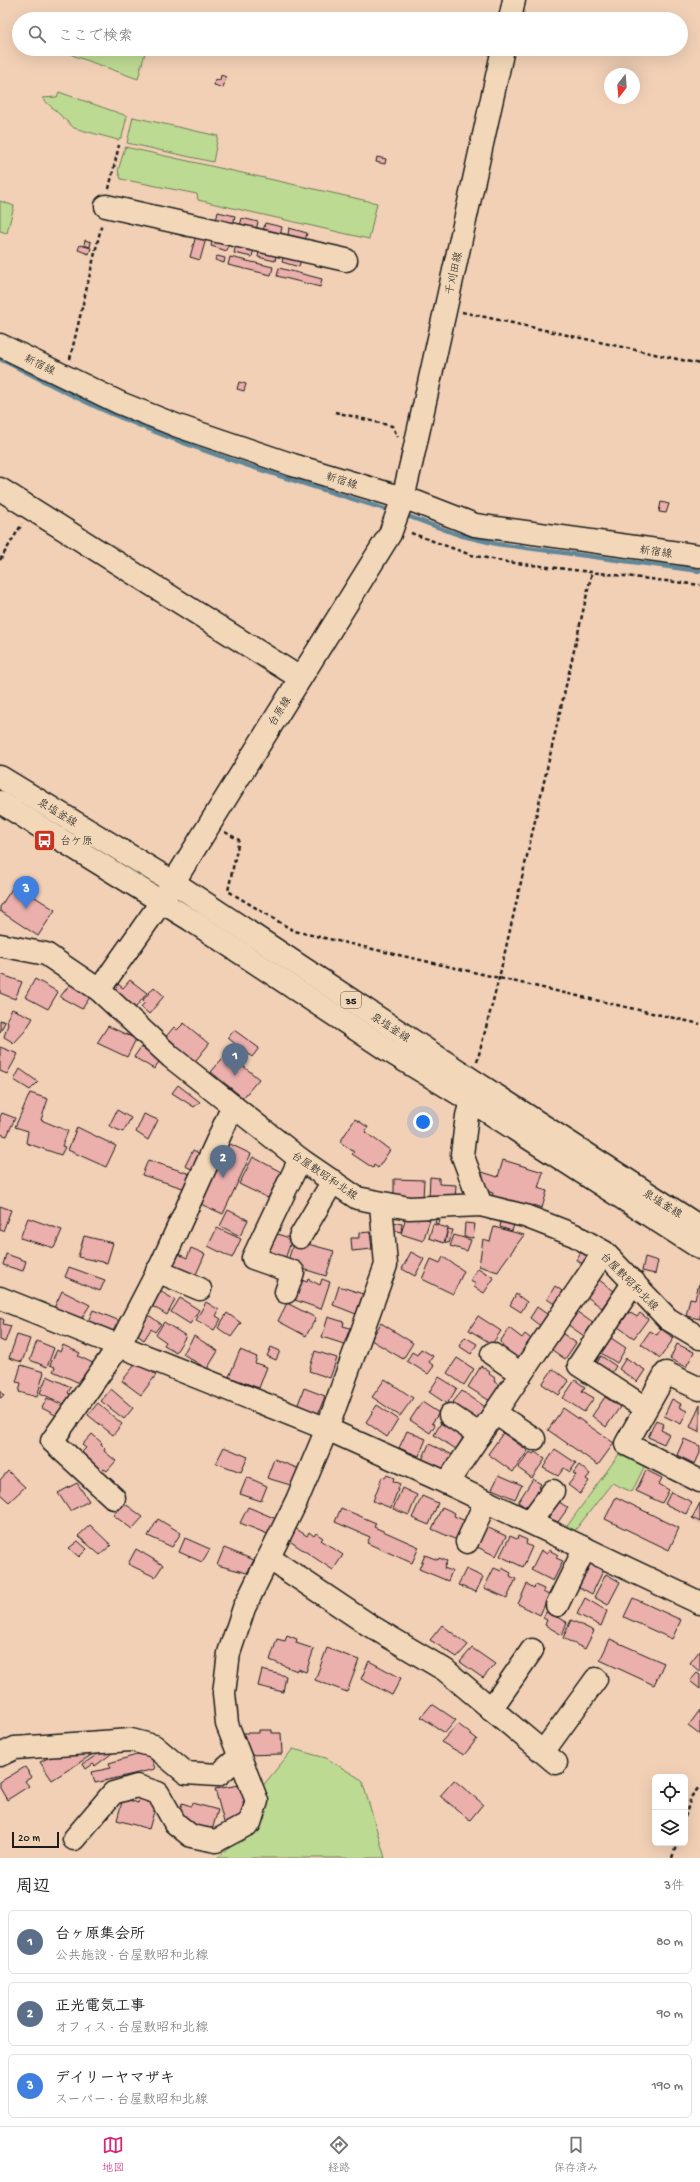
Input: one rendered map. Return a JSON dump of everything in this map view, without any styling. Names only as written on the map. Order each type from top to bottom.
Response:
[{"type":"street","points":[[511,12],[514,0]]},
{"type":"street","name":"千刈田線","points":[[397,513],[412,460],[501,56]]},
{"type":"street","points":[[106,206],[346,260]]},
{"type":"street","name":"新宿線","points":[[0,345],[120,403],[286,463],[397,513],[700,556]]},
{"type":"street","points":[[0,488],[300,678]]},
{"type":"street","name":"台原線","points":[[99,990],[162,901],[300,678],[397,513]]},
{"type":"street","name":"泉塩釜線","points":[[0,777],[173,882],[700,1248]]},
{"type":"street","name":"泉塩釜線","points":[[0,802],[162,901],[389,1051],[472,1091],[700,1226]]},
{"type":"street","name":"台屋敷昭和北線","points":[[0,944],[46,954],[99,990],[171,1057],[300,1159],[357,1198],[381,1204],[409,1208],[481,1205],[525,1216],[574,1235],[604,1252],[668,1319],[700,1338]]},
{"type":"street","points":[[472,1091],[462,1154],[481,1205]]},
{"type":"street","points":[[114,1498],[52,1441],[119,1346],[157,1271],[233,1106]]},
{"type":"street","points":[[286,1292],[293,1272],[252,1258],[300,1159]]},
{"type":"street","points":[[300,1237],[333,1181]]},
{"type":"street","points":[[74,1839],[113,1793],[137,1786],[158,1793],[175,1823],[191,1836],[216,1841],[250,1823],[257,1801],[227,1724],[224,1693],[229,1653],[244,1608],[297,1500],[327,1429],[386,1265],[381,1204]]},
{"type":"street","points":[[447,1483],[604,1252]]},
{"type":"street","points":[[157,1271],[200,1289]]},
{"type":"street","points":[[634,1282],[579,1365],[645,1408]]},
{"type":"street","points":[[0,1298],[327,1429],[486,1501],[699,1601]]},
{"type":"street","points":[[492,1354],[521,1374]]},
{"type":"street","points":[[700,1389],[666,1373],[626,1444],[700,1481]]},
{"type":"street","points":[[495,1413],[534,1439]]},
{"type":"street","points":[[450,1415],[480,1435]]},
{"type":"street","points":[[530,1522],[553,1491]]},
{"type":"street","points":[[466,1542],[486,1501]]},
{"type":"street","points":[[557,1605],[584,1548]]},
{"type":"street","points":[[269,1558],[369,1625],[445,1670],[549,1758],[596,1679]]},
{"type":"street","points":[[491,1709],[532,1650]]},
{"type":"street","points":[[0,1756],[15,1748],[131,1740],[154,1746],[186,1773],[218,1775],[239,1757]]},
{"type":"path","points":[[66,377],[119,145]]},
{"type":"path","points":[[446,309],[700,364]]},
{"type":"path","points":[[335,412],[392,426],[412,460]]},
{"type":"path","points":[[0,560],[32,509]]},
{"type":"path","points":[[397,513],[471,555],[507,562],[700,585]]},
{"type":"path","points":[[472,1091],[592,572]]},
{"type":"path","points":[[209,824],[239,840],[228,891],[294,931],[700,1024]]},
{"type":"path","points":[[687,1810],[691,1797],[700,1786]]},
{"type":"path","points":[[672,1858],[676,1846]]},
{"type":"green space","points":[[75,56],[144,56],[138,79]]},
{"type":"green space","points":[[59,92],[127,116],[122,137],[118,140],[74,128],[42,98],[57,97]]},
{"type":"green space","points":[[133,117],[218,136],[213,162],[127,143]]},
{"type":"green space","points":[[125,147],[377,203],[369,239],[198,200],[197,194],[121,179],[118,171]]},
{"type":"green space","points":[[0,201],[14,206],[7,233],[0,231]]},
{"type":"green space","points":[[622,1450],[646,1463],[632,1492],[612,1483],[573,1533],[565,1529]]},
{"type":"green space","points":[[293,1749],[326,1758],[362,1780],[385,1858],[217,1858],[241,1838],[261,1788]]},
{"type":"building","points":[[221,75],[226,77],[223,88],[214,85],[215,79],[220,80]]},
{"type":"building","points":[[377,157],[386,159],[385,164],[376,162]]},
{"type":"building","points":[[218,212],[235,216],[232,230],[215,225]]},
{"type":"building","points":[[242,218],[258,222],[255,234],[239,230]]},
{"type":"building","points":[[265,223],[282,227],[279,240],[262,236]]},
{"type":"building","points":[[174,228],[188,231],[187,237],[172,233]]},
{"type":"building","points":[[289,228],[307,233],[304,245],[287,241]]},
{"type":"building","points":[[197,232],[207,235],[200,260],[190,257]]},
{"type":"building","points":[[214,235],[230,239],[227,251],[211,246]]},
{"type":"building","points":[[85,240],[91,242],[90,247],[84,245]]},
{"type":"building","points":[[237,240],[255,244],[252,257],[234,253]]},
{"type":"building","points":[[80,245],[91,248],[89,254],[78,250]]},
{"type":"building","points":[[260,246],[277,250],[275,261],[258,257]]},
{"type":"building","points":[[285,251],[302,255],[299,267],[282,262]]},
{"type":"building","points":[[217,256],[225,258],[224,263],[215,260]]},
{"type":"building","points":[[230,257],[273,267],[271,275],[228,265]]},
{"type":"building","points":[[279,268],[322,279],[320,287],[277,276]]},
{"type":"building","points":[[239,382],[246,384],[244,391],[237,389]]},
{"type":"building","points":[[661,502],[669,504],[666,513],[659,512]]},
{"type":"building","points":[[15,884],[55,910],[38,936],[0,911],[0,907]]},
{"type":"building","points":[[0,974],[22,982],[15,999],[0,993]]},
{"type":"building","points":[[35,979],[58,992],[48,1009],[25,997]]},
{"type":"building","points":[[130,980],[147,993],[133,1011],[111,993],[118,984],[123,988]]},
{"type":"building","points":[[70,984],[90,997],[82,1009],[60,997]]},
{"type":"building","points":[[154,987],[164,996],[149,1014],[141,1007],[145,1002],[143,1000]]},
{"type":"building","points":[[12,1009],[33,1018],[25,1031],[14,1043],[4,1037],[8,1024],[7,1019]]},
{"type":"building","points":[[0,1020],[5,1022],[0,1032]]},
{"type":"building","points":[[184,1023],[209,1044],[192,1065],[163,1040],[174,1027],[177,1030]]},
{"type":"building","points":[[108,1026],[136,1039],[127,1057],[97,1043]]},
{"type":"building","points":[[234,1030],[259,1048],[252,1057],[228,1038]]},
{"type":"building","points":[[0,1047],[18,1054],[7,1074],[0,1071]]},
{"type":"building","points":[[141,1047],[161,1059],[154,1069],[134,1057]]},
{"type":"building","points":[[227,1053],[259,1079],[243,1098],[211,1072]]},
{"type":"building","points":[[20,1069],[38,1082],[30,1090],[14,1080]]},
{"type":"building","points":[[178,1085],[200,1102],[194,1107],[172,1093]]},
{"type":"building","points":[[30,1093],[48,1099],[41,1120],[68,1131],[62,1146],[65,1147],[61,1155],[26,1143],[28,1131],[15,1127]]},
{"type":"building","points":[[117,1110],[131,1118],[123,1132],[109,1126]]},
{"type":"building","points":[[2,1113],[15,1118],[7,1136],[0,1134],[0,1117]]},
{"type":"building","points":[[144,1114],[158,1120],[148,1140],[136,1132]]},
{"type":"building","points":[[355,1119],[368,1127],[365,1132],[390,1150],[378,1168],[374,1165],[373,1168],[352,1154],[354,1152],[340,1142]]},
{"type":"building","points":[[77,1127],[116,1146],[106,1167],[68,1150]]},
{"type":"building","points":[[224,1141],[251,1154],[223,1214],[196,1202]]},
{"type":"building","points":[[193,1150],[202,1155],[194,1170],[185,1166]]},
{"type":"building","points":[[253,1157],[281,1172],[268,1198],[239,1184]]},
{"type":"building","points":[[148,1160],[190,1174],[186,1189],[142,1175]]},
{"type":"building","points":[[503,1160],[543,1172],[538,1188],[547,1191],[542,1208],[533,1205],[532,1210],[492,1197],[493,1193],[481,1189],[479,1181],[482,1172],[498,1177]]},
{"type":"building","points":[[430,1177],[439,1178],[439,1184],[456,1185],[455,1200],[429,1198]]},
{"type":"building","points":[[394,1179],[424,1180],[423,1198],[394,1197]]},
{"type":"building","points":[[0,1206],[11,1210],[3,1231],[0,1230]]},
{"type":"building","points":[[228,1210],[248,1220],[240,1236],[220,1226]]},
{"type":"building","points":[[407,1213],[430,1220],[423,1241],[401,1234]]},
{"type":"building","points":[[28,1218],[62,1230],[54,1248],[20,1238]]},
{"type":"building","points":[[436,1219],[440,1220],[439,1224],[435,1223]]},
{"type":"building","points":[[393,1222],[402,1224],[401,1232],[391,1229]]},
{"type":"building","points":[[501,1222],[514,1225],[512,1231],[500,1227]]},
{"type":"building","points":[[465,1223],[475,1224],[473,1238],[464,1237]]},
{"type":"building","points":[[433,1224],[448,1228],[444,1243],[429,1238]]},
{"type":"building","points":[[494,1227],[524,1235],[498,1272],[479,1266],[483,1239],[490,1241]]},
{"type":"building","points":[[217,1228],[241,1239],[232,1258],[208,1246]]},
{"type":"building","points":[[448,1229],[453,1230],[449,1243],[445,1242]]},
{"type":"building","points":[[272,1232],[292,1239],[284,1262],[264,1255]]},
{"type":"building","points":[[370,1232],[372,1249],[352,1251],[351,1238],[359,1238],[359,1233]]},
{"type":"building","points":[[454,1235],[471,1240],[467,1251],[450,1246]]},
{"type":"building","points":[[84,1236],[113,1243],[107,1263],[78,1257]]},
{"type":"building","points":[[304,1243],[334,1251],[326,1276],[287,1264],[293,1244]]},
{"type":"building","points":[[191,1248],[205,1254],[194,1279],[164,1268],[172,1251],[187,1258]]},
{"type":"building","points":[[411,1252],[424,1259],[415,1276],[402,1269]]},
{"type":"building","points":[[581,1252],[590,1258],[585,1265],[576,1260]]},
{"type":"building","points":[[6,1254],[26,1261],[23,1271],[3,1265]]},
{"type":"building","points":[[443,1257],[464,1271],[453,1294],[422,1279],[431,1259],[440,1263]]},
{"type":"building","points":[[645,1257],[658,1261],[655,1274],[642,1271]]},
{"type":"building","points":[[69,1267],[105,1280],[100,1291],[65,1277]]},
{"type":"building","points":[[478,1268],[494,1278],[484,1293],[474,1287],[476,1284],[470,1281]]},
{"type":"building","points":[[595,1277],[614,1291],[602,1308],[583,1294]]},
{"type":"building","points":[[299,1279],[307,1282],[308,1279],[320,1285],[322,1279],[330,1282],[321,1309],[292,1299]]},
{"type":"building","points":[[699,1284],[700,1319],[686,1316],[690,1298],[695,1299]]},
{"type":"building","points":[[339,1286],[363,1294],[356,1314],[333,1305]]},
{"type":"building","points":[[555,1286],[568,1295],[560,1308],[547,1299]]},
{"type":"building","points":[[62,1291],[90,1305],[81,1319],[54,1308]]},
{"type":"building","points":[[160,1291],[175,1300],[167,1315],[152,1306]]},
{"type":"building","points":[[516,1294],[527,1302],[521,1312],[510,1305]]},
{"type":"building","points":[[180,1298],[199,1310],[190,1324],[171,1312]]},
{"type":"building","points":[[206,1302],[219,1310],[216,1316],[221,1319],[214,1330],[196,1320]]},
{"type":"building","points":[[287,1303],[316,1318],[306,1336],[278,1321]]},
{"type":"building","points":[[537,1307],[551,1317],[543,1328],[530,1318]]},
{"type":"building","points":[[573,1309],[593,1323],[584,1336],[564,1322]]},
{"type":"building","points":[[93,1310],[130,1325],[121,1341],[86,1326]]},
{"type":"building","points":[[629,1312],[637,1317],[640,1313],[648,1319],[634,1338],[618,1327]]},
{"type":"building","points":[[146,1313],[161,1324],[155,1332],[151,1329],[144,1340],[133,1332]]},
{"type":"building","points":[[227,1313],[241,1323],[231,1337],[218,1328]]},
{"type":"building","points":[[478,1316],[501,1331],[492,1344],[469,1330]]},
{"type":"building","points":[[328,1317],[344,1322],[343,1326],[350,1328],[344,1344],[322,1337]]},
{"type":"building","points":[[0,1318],[4,1320],[3,1324],[11,1326],[5,1342],[0,1340]]},
{"type":"building","points":[[164,1322],[186,1336],[176,1352],[164,1345],[166,1342],[156,1335]]},
{"type":"building","points":[[381,1323],[413,1343],[403,1359],[371,1340]]},
{"type":"building","points":[[509,1328],[522,1338],[525,1334],[535,1342],[521,1363],[500,1349],[503,1344],[500,1342]]},
{"type":"building","points":[[661,1329],[674,1338],[660,1358],[641,1344],[650,1331],[657,1335]]},
{"type":"building","points":[[559,1331],[576,1343],[565,1359],[548,1347]]},
{"type":"building","points":[[17,1335],[30,1339],[22,1362],[9,1358]]},
{"type":"building","points":[[194,1336],[218,1351],[207,1369],[183,1354]]},
{"type":"building","points":[[465,1337],[477,1344],[471,1354],[459,1346]]},
{"type":"building","points":[[611,1338],[626,1348],[617,1363],[601,1353]]},
{"type":"building","points":[[37,1341],[54,1348],[47,1367],[30,1360]]},
{"type":"building","points":[[677,1344],[694,1352],[686,1367],[670,1359]]},
{"type":"building","points":[[63,1345],[80,1353],[78,1356],[97,1365],[84,1385],[53,1371],[55,1367],[50,1365],[57,1350],[60,1352]]},
{"type":"building","points":[[271,1347],[280,1351],[276,1360],[267,1356]]},
{"type":"building","points":[[421,1349],[433,1356],[429,1362],[434,1366],[428,1374],[407,1361],[412,1352],[417,1355]]},
{"type":"building","points":[[240,1350],[257,1357],[255,1363],[267,1367],[259,1388],[229,1377]]},
{"type":"building","points":[[315,1351],[337,1358],[330,1378],[309,1371]]},
{"type":"building","points":[[601,1356],[616,1366],[610,1376],[595,1366]]},
{"type":"building","points":[[457,1358],[474,1369],[464,1385],[447,1373]]},
{"type":"building","points":[[626,1358],[645,1370],[637,1382],[619,1369]]},
{"type":"building","points":[[138,1361],[156,1375],[141,1395],[122,1381]]},
{"type":"building","points":[[21,1365],[44,1372],[37,1397],[19,1392],[21,1383],[16,1382]]},
{"type":"building","points":[[481,1366],[490,1372],[489,1374],[495,1378],[494,1381],[500,1385],[490,1401],[468,1387]]},
{"type":"building","points":[[553,1369],[569,1381],[559,1395],[542,1384]]},
{"type":"building","points":[[47,1376],[71,1387],[68,1393],[77,1397],[72,1408],[40,1393]]},
{"type":"building","points":[[439,1377],[457,1388],[447,1404],[429,1392]]},
{"type":"building","points":[[385,1379],[413,1398],[400,1416],[372,1397]]},
{"type":"building","points":[[575,1380],[585,1387],[582,1391],[594,1398],[584,1412],[563,1398]]},
{"type":"building","points":[[304,1388],[325,1396],[318,1414],[297,1407]]},
{"type":"building","points":[[111,1389],[133,1408],[124,1419],[101,1401]]},
{"type":"building","points":[[0,1390],[4,1396],[0,1398]]},
{"type":"building","points":[[462,1391],[487,1408],[479,1420],[477,1418],[474,1422],[453,1408],[456,1404],[453,1402]]},
{"type":"building","points":[[605,1397],[620,1407],[606,1427],[592,1416]]},
{"type":"building","points":[[47,1398],[68,1409],[63,1419],[42,1408]]},
{"type":"building","points":[[672,1399],[681,1404],[679,1407],[687,1411],[681,1424],[664,1416]]},
{"type":"building","points":[[422,1402],[439,1413],[432,1423],[435,1425],[430,1433],[410,1420]]},
{"type":"building","points":[[98,1403],[122,1424],[113,1435],[88,1415]]},
{"type":"building","points":[[700,1404],[700,1432],[690,1427]]},
{"type":"building","points":[[377,1405],[398,1419],[387,1437],[366,1422]]},
{"type":"building","points":[[563,1408],[614,1443],[598,1465],[548,1430]]},
{"type":"building","points":[[656,1420],[664,1424],[661,1430],[669,1434],[664,1444],[648,1437]]},
{"type":"building","points":[[442,1421],[464,1436],[456,1449],[434,1435]]},
{"type":"building","points":[[407,1431],[426,1439],[419,1456],[399,1448]]},
{"type":"building","points":[[503,1433],[528,1451],[513,1472],[488,1454]]},
{"type":"building","points":[[92,1434],[102,1443],[101,1445],[105,1449],[104,1451],[116,1461],[107,1471],[104,1469],[100,1474],[79,1455],[86,1448],[82,1445]]},
{"type":"building","points":[[684,1439],[700,1446],[700,1453],[695,1464],[677,1455]]},
{"type":"building","points":[[429,1444],[453,1455],[446,1470],[422,1460]]},
{"type":"building","points":[[224,1447],[248,1457],[241,1472],[216,1463]]},
{"type":"building","points":[[555,1449],[576,1463],[570,1472],[564,1468],[558,1476],[543,1468]]},
{"type":"building","points":[[530,1452],[533,1454],[535,1452],[545,1459],[532,1478],[518,1468]]},
{"type":"building","points":[[274,1459],[305,1471],[297,1487],[267,1478]]},
{"type":"building","points":[[579,1465],[590,1474],[586,1479],[589,1481],[580,1494],[568,1485],[576,1475],[573,1473]]},
{"type":"building","points":[[646,1470],[662,1478],[659,1484],[669,1490],[662,1503],[636,1491]]},
{"type":"building","points":[[8,1471],[25,1487],[9,1502],[0,1494],[0,1480]]},
{"type":"building","points":[[387,1475],[394,1478],[393,1481],[400,1484],[391,1508],[373,1501],[382,1477],[385,1478]]},
{"type":"building","points":[[499,1475],[522,1485],[515,1499],[492,1489]]},
{"type":"building","points":[[247,1477],[267,1486],[261,1501],[240,1494]]},
{"type":"building","points":[[533,1479],[541,1484],[539,1487],[543,1489],[531,1508],[526,1505],[525,1507],[518,1502]]},
{"type":"building","points":[[77,1483],[89,1501],[70,1511],[58,1493]]},
{"type":"building","points":[[402,1488],[417,1495],[409,1515],[393,1509]]},
{"type":"building","points":[[671,1492],[692,1502],[686,1514],[665,1504]]},
{"type":"building","points":[[422,1496],[438,1503],[429,1525],[412,1518]]},
{"type":"building","points":[[616,1497],[679,1528],[669,1550],[605,1519]]},
{"type":"building","points":[[558,1501],[568,1508],[558,1522],[547,1517]]},
{"type":"building","points":[[124,1503],[143,1517],[132,1529],[113,1515]]},
{"type":"building","points":[[700,1503],[700,1522],[692,1518]]},
{"type":"building","points":[[248,1507],[281,1521],[273,1536],[240,1523]]},
{"type":"building","points":[[442,1507],[455,1513],[454,1516],[468,1522],[459,1541],[432,1529]]},
{"type":"building","points":[[341,1508],[376,1523],[374,1527],[419,1547],[412,1563],[367,1543],[370,1537],[335,1522]]},
{"type":"building","points":[[158,1519],[181,1533],[172,1547],[148,1536]]},
{"type":"building","points":[[90,1525],[111,1545],[100,1555],[78,1536]]},
{"type":"building","points":[[482,1525],[506,1536],[496,1556],[473,1545]]},
{"type":"building","points":[[292,1526],[307,1536],[309,1532],[314,1536],[316,1533],[323,1538],[321,1540],[343,1555],[333,1570],[285,1538]]},
{"type":"building","points":[[510,1536],[517,1539],[518,1536],[527,1540],[526,1544],[532,1547],[523,1567],[500,1556]]},
{"type":"building","points":[[185,1538],[210,1549],[202,1562],[179,1552]]},
{"type":"building","points":[[78,1541],[87,1549],[79,1557],[69,1548]]},
{"type":"building","points":[[224,1548],[254,1560],[247,1573],[217,1565]]},
{"type":"building","points":[[136,1549],[163,1565],[155,1577],[128,1564]]},
{"type":"building","points":[[541,1550],[547,1554],[549,1550],[558,1555],[556,1558],[563,1561],[553,1581],[531,1570]]},
{"type":"building","points":[[425,1555],[438,1560],[439,1558],[447,1561],[444,1568],[452,1571],[448,1581],[419,1569]]},
{"type":"building","points":[[588,1562],[604,1569],[592,1594],[577,1586]]},
{"type":"building","points":[[494,1568],[501,1571],[502,1568],[511,1573],[510,1576],[516,1579],[507,1598],[484,1588]]},
{"type":"building","points":[[466,1569],[483,1577],[476,1592],[458,1585]]},
{"type":"building","points":[[606,1574],[620,1582],[608,1605],[594,1597]]},
{"type":"building","points":[[527,1584],[534,1588],[535,1585],[544,1589],[543,1592],[549,1595],[540,1615],[518,1604]]},
{"type":"building","points":[[585,1598],[607,1611],[601,1626],[577,1614]]},
{"type":"building","points":[[633,1598],[681,1620],[672,1639],[624,1617]]},
{"type":"building","points":[[546,1612],[567,1622],[562,1635],[545,1625],[547,1620],[543,1618]]},
{"type":"building","points":[[571,1620],[594,1631],[585,1649],[563,1638]]},
{"type":"building","points":[[442,1625],[468,1645],[457,1657],[430,1640]]},
{"type":"building","points":[[287,1635],[297,1639],[296,1643],[314,1649],[306,1672],[298,1669],[297,1671],[270,1660],[277,1639],[285,1641]]},
{"type":"building","points":[[610,1639],[664,1663],[654,1685],[600,1660]]},
{"type":"building","points":[[327,1648],[359,1660],[347,1692],[315,1680]]},
{"type":"building","points":[[472,1648],[495,1664],[483,1678],[460,1662]]},
{"type":"building","points":[[700,1650],[700,1672],[690,1663]]},
{"type":"building","points":[[369,1661],[401,1678],[392,1695],[361,1679]]},
{"type":"building","points":[[262,1670],[286,1676],[283,1692],[258,1686]]},
{"type":"building","points":[[697,1673],[700,1675],[700,1689],[690,1681]]},
{"type":"building","points":[[432,1704],[456,1720],[445,1733],[421,1717]]},
{"type":"building","points":[[700,1710],[700,1735],[688,1726]]},
{"type":"building","points":[[458,1724],[477,1739],[464,1755],[441,1742]]},
{"type":"building","points":[[259,1730],[272,1730],[272,1733],[281,1733],[282,1754],[244,1755],[244,1733],[259,1733]]},
{"type":"building","points":[[90,1748],[93,1754],[52,1780],[40,1762],[52,1756]]},
{"type":"building","points":[[104,1750],[115,1751],[95,1766],[93,1764],[86,1769],[83,1764]]},
{"type":"building","points":[[140,1754],[151,1756],[155,1769],[95,1783],[92,1772],[111,1768],[109,1763]]},
{"type":"building","points":[[25,1767],[32,1777],[25,1781],[29,1786],[7,1800],[0,1788],[0,1782]]},
{"type":"building","points":[[454,1780],[483,1804],[470,1820],[440,1796]]},
{"type":"building","points":[[240,1785],[245,1802],[243,1802],[244,1809],[233,1824],[225,1826],[215,1789]]},
{"type":"building","points":[[123,1798],[138,1803],[139,1799],[154,1803],[153,1807],[155,1808],[149,1829],[117,1820]]},
{"type":"building","points":[[182,1803],[191,1806],[192,1803],[218,1810],[212,1830],[177,1820]]},
{"type":"waterway","points":[[0,359],[87,403],[184,443],[219,456],[391,511]]},
{"type":"waterway","points":[[402,514],[459,535],[497,544],[700,571]]},
{"type":"place","name":"台ケ原","points":[[44,840]]},
{"type":"place","name":"デイリーヤマザキ","points":[[26,909]]},
{"type":"place","name":"台ヶ原集会所","points":[[235,1076]]},
{"type":"place","name":"正光電気工事","points":[[223,1178]]}]
